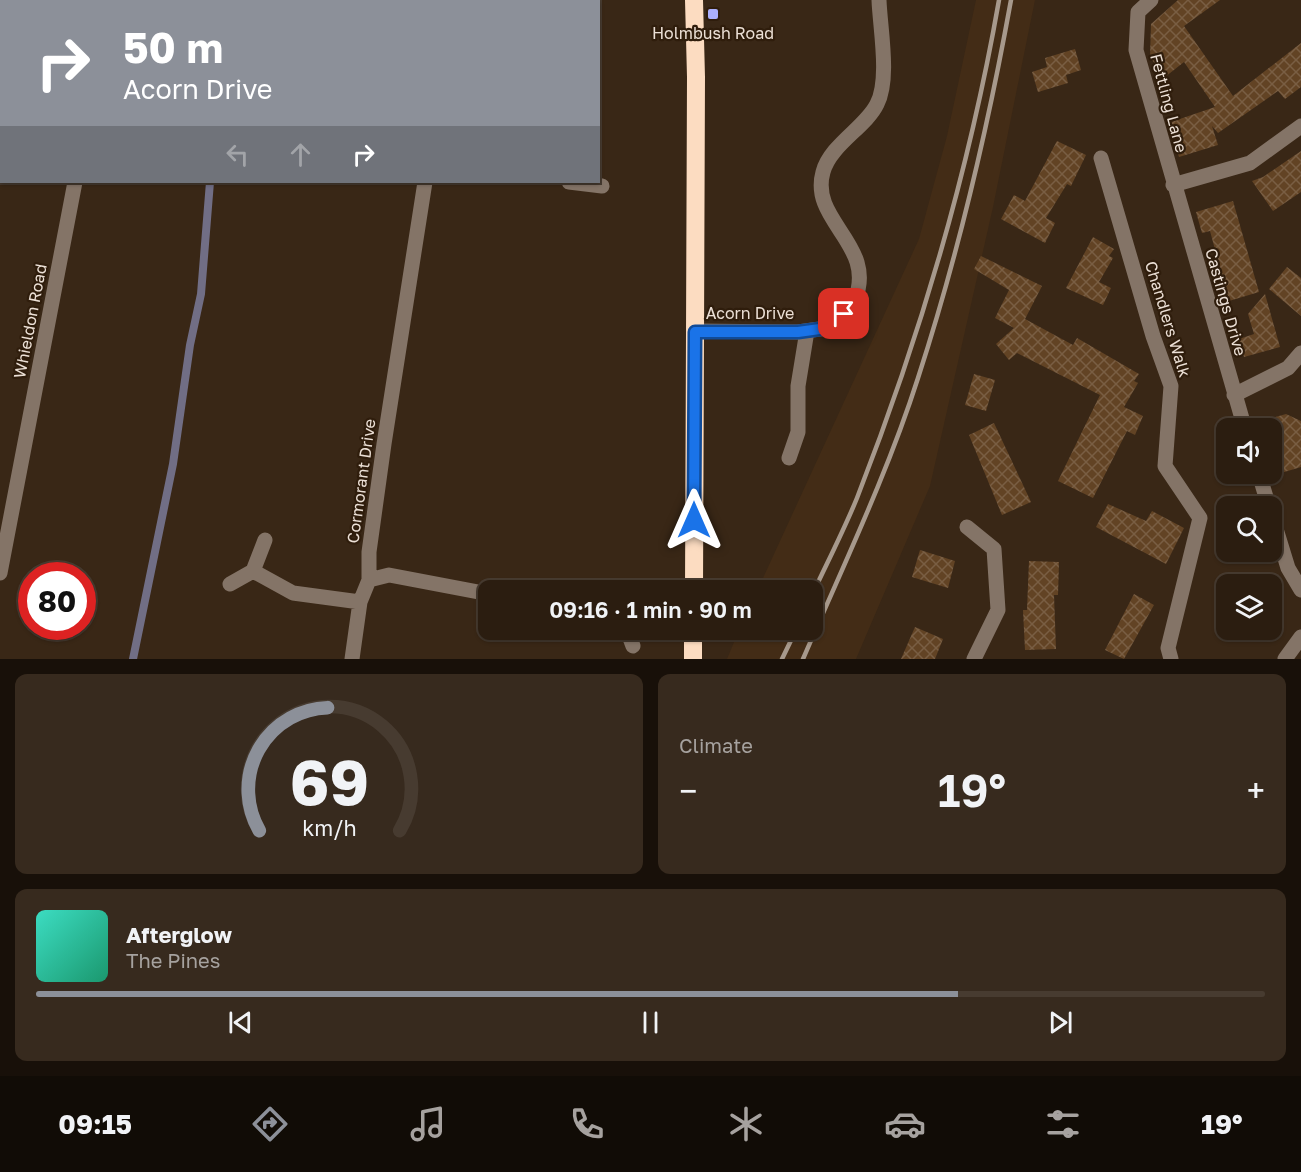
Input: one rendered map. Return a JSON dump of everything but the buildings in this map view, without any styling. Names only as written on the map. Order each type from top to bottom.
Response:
[{"type":"highway","points":[[694,0],[694,580]]},
{"type":"highway","points":[[693,640],[693,659]]},
{"type":"street","name":"Acorn Drive","points":[[695,332],[807,331],[834,327],[854,302],[861,266],[846,238],[823,205],[823,171],[838,149],[877,104],[883,74],[879,0]]},
{"type":"street","name":"Fettling Lane","points":[[1150,0],[1138,12],[1136,50],[1173,185]]},
{"type":"street","points":[[1173,185],[1250,163],[1301,126]]},
{"type":"street","name":"Chandlers Walk","points":[[1101,158],[1153,336],[1171,386],[1165,466],[1200,518],[1168,648],[1171,659]]},
{"type":"street","name":"Whieldon Road","points":[[1,566],[75,183]]},
{"type":"street","name":"Cormorant Drive","points":[[352,659],[360,602],[369,580],[369,552],[404,307],[425,183]]},
{"type":"street","points":[[577,183],[602,186]]},
{"type":"street","name":"Castings Drive","points":[[1173,185],[1241,418]]},
{"type":"street","points":[[789,458],[798,432],[798,387],[807,331]]},
{"type":"street","points":[[1234,395],[1288,368],[1301,353]]},
{"type":"street","points":[[967,527],[994,549],[998,610],[974,659]]},
{"type":"street","points":[[230,584],[253,571],[265,540]]},
{"type":"street","points":[[1282,548],[1288,568],[1301,590]]},
{"type":"street","points":[[253,571],[292,593],[360,602]]},
{"type":"street","points":[[369,580],[389,575],[478,592]]},
{"type":"street","points":[[1285,659],[1301,637]]},
{"type":"street","points":[[631,640],[633,646]]},
{"type":"shaded area","points":[[976,0],[1035,0],[993,207],[930,486],[856,659],[727,659],[735,640],[823,640],[823,580],[762,580],[919,239],[947,136]]},
{"type":"waterway","points":[[133,659],[173,464],[190,345],[201,294],[210,183]]},
{"type":"railway","points":[[819,580],[857,498],[922,315],[973,127],[999,0]]},
{"type":"railway","points":[[803,659],[893,450],[933,332],[971,190],[1011,0]]},
{"type":"railway","points":[[782,659],[791,640]]},
{"type":"place","name":"Holmbush Road","points":[[713,14]]},
{"type":"route","points":[[694,520],[695,332],[798,332],[834,327],[844,314]]}]
